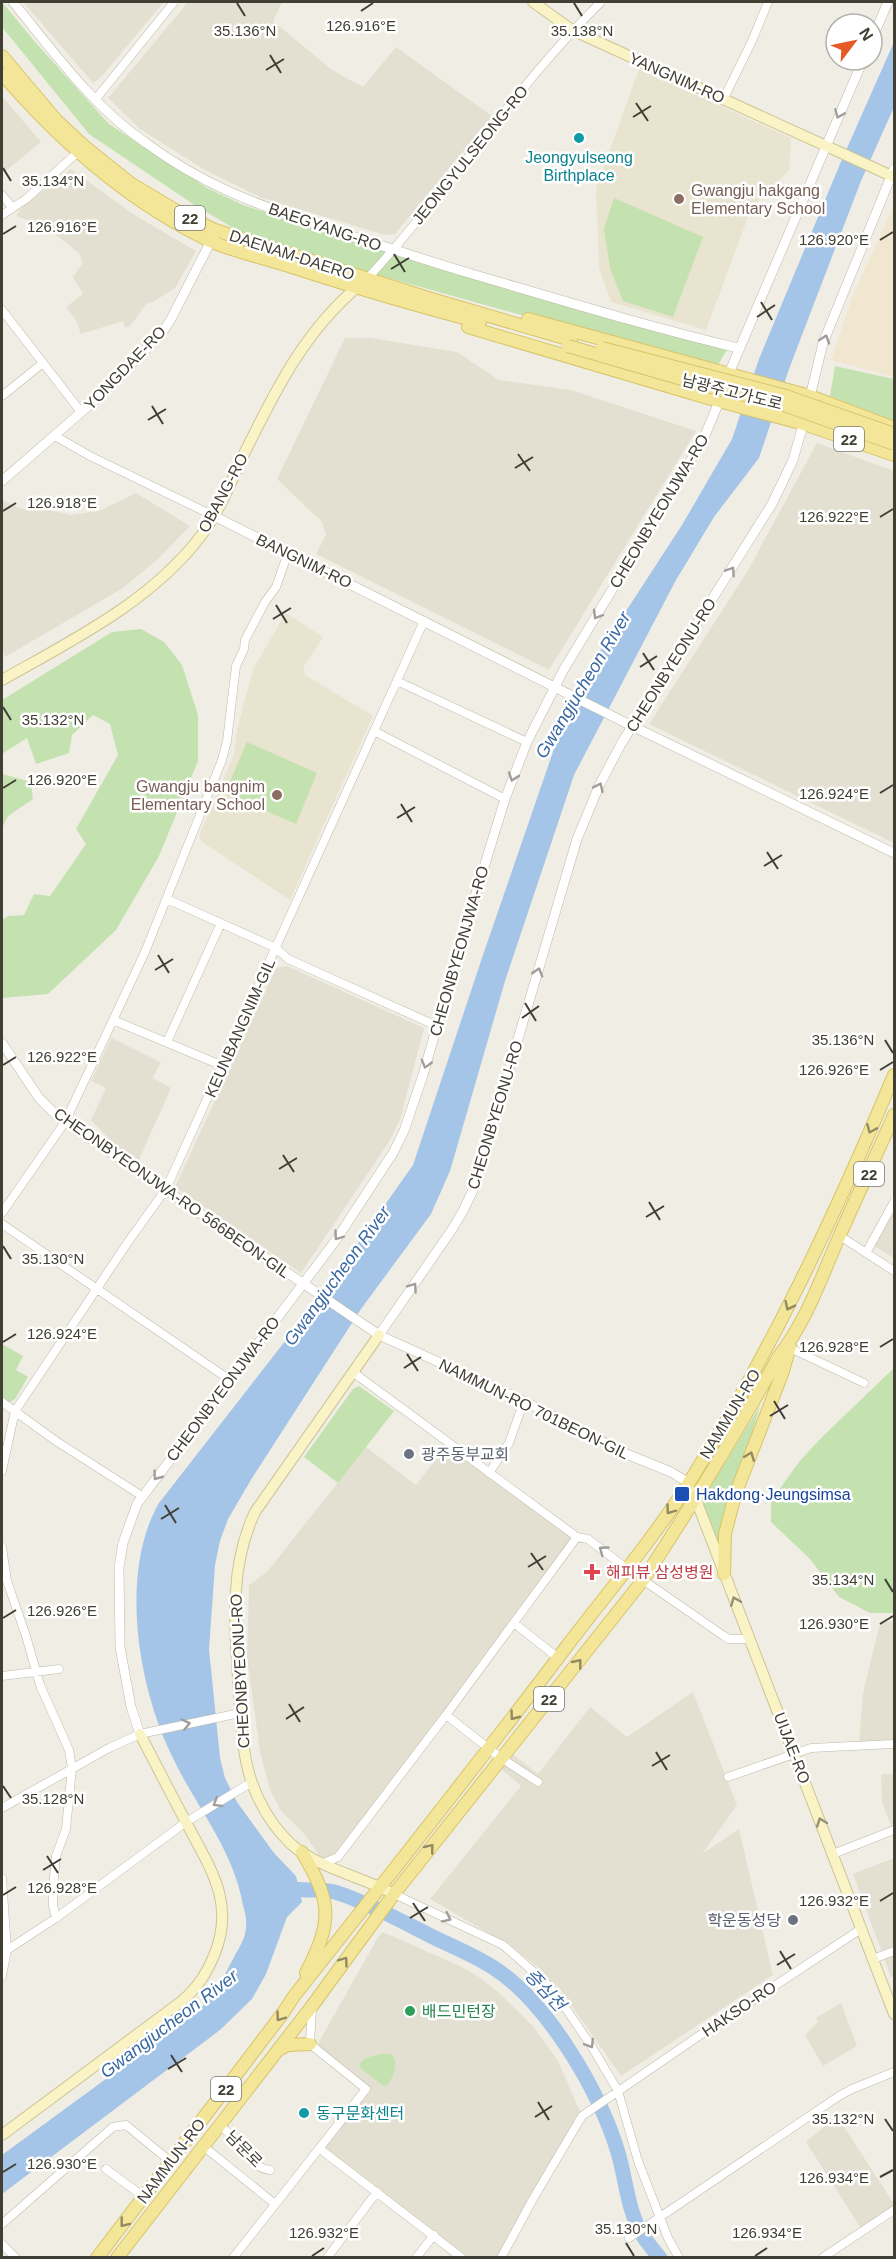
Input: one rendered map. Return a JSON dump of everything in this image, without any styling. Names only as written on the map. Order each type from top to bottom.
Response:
[{"type":"main road","name":"YANGNIM-RO","points":[[533,2],[572,30],[723,100],[894,174]]},
{"type":"main road","name":"DAENAM-DAERO","points":[[2,56],[81,150]]},
{"type":"main road","name":"DAENAM-DAERO","points":[[2,74],[50,127],[81,150],[123,189],[159,213],[213,236],[357,287],[427,303],[570,343]]},
{"type":"main road","name":"DAENAM-DAERO","points":[[213,236],[367,279],[427,303],[449,321],[720,401]]},
{"type":"main road","name":"OBANG-RO","points":[[2,677],[107,618],[141,594],[181,559],[214,516],[290,366],[319,326],[367,279]]},
{"type":"main road","name":"DAENAM-DAERO","points":[[427,303],[455,300],[728,372]]},
{"type":"main road","name":"남광주고가도로","points":[[570,343],[786,396],[894,434]]},
{"type":"main road","name":"남광주고가도로","points":[[570,343],[699,384],[781,404],[894,444]]},
{"type":"main road","name":"22","points":[[728,372],[810,396],[894,428]]},
{"type":"main road","name":"22","points":[[720,401],[804,424],[894,455]]},
{"type":"main road","name":"NAMMUN-RO","points":[[97,2258],[294,1996],[489,1749],[689,1483],[758,1368],[836,1209],[894,1075]]},
{"type":"main road","name":"NAMMUN-RO","points":[[117,2258],[312,2006],[394,1894],[643,1580],[696,1499],[779,1356],[796,1334],[894,1115]]},
{"type":"main road","points":[[836,1209],[839,1208],[842,1211],[838,1222],[841,1234]]},
{"type":"main road","points":[[724,1574],[725,1534],[735,1495],[796,1334]]},
{"type":"main road","name":"CHEONBYEONU-RO","points":[[379,1335],[255,1512],[244,1539],[238,1567],[234,1630],[245,1756],[252,1782],[271,1820],[282,1834],[302,1852],[381,1886],[394,1894]]},
{"type":"main road","name":"UIJAE-RO","points":[[689,1483],[894,2014]]},
{"type":"main road","name":"CHEONBYEONJWA-RO","points":[[2,2135],[182,2001],[202,1980],[218,1946],[224,1911],[216,1881],[144,1734]]},
{"type":"main road","points":[[294,1996],[323,1936],[325,1916],[324,1902],[317,1877],[302,1852]]},
{"type":"main road","points":[[277,2050],[288,2045],[309,2044]]},
{"type":"street","name":"BAEGYANG-RO","points":[[13,2],[94,100],[147,144],[218,187],[268,208],[394,250],[550,297],[738,348]]},
{"type":"street","points":[[94,100],[174,2]]},
{"type":"street","name":"JEONGYULSEONG-RO","points":[[367,279],[394,250],[572,30],[601,2]]},
{"type":"street","points":[[723,100],[768,2]]},
{"type":"street","name":"CHEONBYEONJWA-RO","points":[[144,1734],[131,1707],[122,1662],[119,1567],[126,1534],[137,1504],[303,1284],[362,1203],[393,1153],[404,1131],[506,799],[527,742],[555,686],[703,440],[720,401],[738,348],[858,72]]},
{"type":"street","points":[[2,215],[81,150]]},
{"type":"street","name":"CHEONBYEONU-RO","points":[[379,1335],[437,1254],[468,1202],[578,839],[599,786],[632,726],[771,504],[794,460],[823,343],[894,174]]},
{"type":"street","points":[[2,195],[13,208]]},
{"type":"street","name":"YONGDAE-RO","points":[[2,481],[81,412],[162,333],[213,236]]},
{"type":"street","points":[[2,310],[81,412]]},
{"type":"street","points":[[2,396],[43,363]]},
{"type":"street","name":"BANGNIM-RO","points":[[55,436],[90,456],[632,726],[894,853]]},
{"type":"street","points":[[2,1213],[65,1122],[167,899],[222,760],[227,741],[236,666],[244,649],[245,640],[276,586],[288,553]]},
{"type":"street","name":"KEUNBANGNIM-GIL","points":[[15,1411],[166,1189],[424,621]]},
{"type":"street","points":[[397,681],[527,742]]},
{"type":"street","points":[[374,731],[506,799]]},
{"type":"street","points":[[167,899],[276,948],[288,959],[437,1026]]},
{"type":"street","points":[[166,1042],[221,923]]},
{"type":"street","points":[[113,1020],[223,1066]]},
{"type":"street","name":"CHEONBYEONJWA-RO 566BEON-GIL","points":[[2,1043],[39,1098],[65,1122],[379,1335]]},
{"type":"street","points":[[866,1253],[894,1202]]},
{"type":"street","points":[[2,1224],[230,1380]]},
{"type":"street","points":[[841,1234],[894,1271]]},
{"type":"street","name":"NAMMUN-RO 701BEON-GIL","points":[[379,1335],[524,1401],[624,1453],[671,1472],[689,1483]]},
{"type":"street","points":[[790,1348],[864,1383]]},
{"type":"street","points":[[354,1373],[577,1537],[588,1539],[626,1568]]},
{"type":"street","points":[[489,1473],[509,1443],[524,1401]]},
{"type":"street","points":[[2,1402],[56,1441],[142,1496]]},
{"type":"street","points":[[2,1471],[15,1411]]},
{"type":"street","points":[[324,1863],[338,1857],[577,1537]]},
{"type":"street","points":[[2,1547],[7,1581],[26,1636],[35,1671],[69,1750],[72,1768],[66,1829],[56,1856],[52,1888],[56,1918]]},
{"type":"street","points":[[643,1580],[724,1636],[750,1639]]},
{"type":"street","points":[[514,1623],[558,1658]]},
{"type":"street","points":[[2,1676],[59,1669]]},
{"type":"street","points":[[2,1808],[109,1748],[144,1734],[240,1713]]},
{"type":"street","points":[[446,1715],[501,1758],[538,1782]]},
{"type":"street","points":[[728,1777],[811,1748],[894,1744]]},
{"type":"street","points":[[7,1950],[56,1918],[186,1822],[252,1782]]},
{"type":"street","points":[[833,1854],[894,1830]]},
{"type":"street","points":[[2,1878],[7,1950],[2,1976]]},
{"type":"street","points":[[394,1894],[502,1945],[529,1967],[558,1997],[618,2091],[638,2161],[679,2258]]},
{"type":"street","name":"HAKSO-RO","points":[[501,2258],[582,2116],[861,1929]]},
{"type":"street","points":[[873,1959],[894,1951]]},
{"type":"street","points":[[235,2257],[366,2089],[309,2044],[312,2006]]},
{"type":"street","points":[[629,2238],[839,2096],[894,2072]]},
{"type":"street","points":[[2,2224],[113,2127],[126,2125],[171,2162]]},
{"type":"street","name":"남문로","points":[[219,2125],[246,2149],[248,2156],[262,2170],[270,2170]]},
{"type":"street","points":[[203,2146],[275,2204]]},
{"type":"street","points":[[320,2149],[462,2258]]},
{"type":"street","points":[[106,2169],[144,2197]]},
{"type":"street","points":[[327,2258],[377,2192]]},
{"type":"street","points":[[822,2258],[894,2210]]},
{"type":"street","points":[[416,2258],[434,2235]]},
{"type":"street","points":[[2,2244],[16,2258]]},
{"type":"shaded area","points":[[23,2],[164,2],[101,77],[93,83]]},
{"type":"shaded area","points":[[188,2],[282,2],[273,21],[332,70],[363,87],[396,47],[492,116],[395,234],[385,235],[262,198],[205,170],[140,129],[108,98]]},
{"type":"shaded area","name":"Gwangju hakgang Elementary School","points":[[639,69],[791,138],[789,170],[751,209],[706,330],[611,302],[599,268],[596,188]]},
{"type":"shaded area","points":[[2,96],[41,142],[2,174]]},
{"type":"shaded area","points":[[71,169],[133,214],[196,251],[175,288],[153,302],[147,303],[131,325],[125,328],[123,321],[81,334],[76,320],[66,307],[83,294],[73,277],[83,263],[79,253],[60,238],[16,216],[22,207]]},
{"type":"shaded area","points":[[894,205],[894,377],[831,360],[853,295]]},
{"type":"shaded area","points":[[345,338],[370,338],[457,352],[499,380],[571,390],[696,431],[549,670],[316,554],[326,535],[322,522],[277,479]]},
{"type":"shaded area","points":[[817,443],[894,471],[894,843],[649,724],[747,572]]},
{"type":"shaded area","points":[[136,493],[190,526],[158,559],[123,588],[5,657],[2,650],[2,500],[21,509],[44,509],[71,515],[99,511]]},
{"type":"shaded area","name":"Gwangju bangnim Elementary School","points":[[286,613],[323,637],[303,668],[305,675],[373,716],[290,900],[202,842],[199,835],[234,755],[237,730],[253,669]]},
{"type":"shaded area","points":[[287,966],[424,1028],[400,1120],[389,1142],[301,1273],[175,1187],[276,968]]},
{"type":"shaded area","points":[[111,1038],[161,1062],[153,1078],[171,1088],[137,1164],[126,1157],[91,1120],[106,1088],[91,1081]]},
{"type":"shaded area","points":[[894,1206],[894,1258],[874,1246]]},
{"type":"shaded area","points":[[448,1443],[577,1537],[338,1857],[324,1863],[305,1835],[281,1811],[270,1790],[260,1752],[247,1657],[249,1585],[267,1572],[366,1447],[416,1485]]},
{"type":"shaded area","points":[[894,1621],[894,1742],[859,1743],[863,1693],[880,1623]]},
{"type":"shaded area","points":[[693,1692],[737,1805],[702,1854],[739,1829],[773,1975],[621,2076],[562,1992],[536,1966],[511,1946],[430,1899],[521,1786],[500,1768],[511,1753],[538,1774],[590,1707],[627,1737]]},
{"type":"shaded area","points":[[881,1774],[894,1774],[894,1827],[892,1828],[882,1802]]},
{"type":"shaded area","points":[[894,1858],[894,1976],[891,1977],[853,1874]]},
{"type":"shaded area","points":[[383,1932],[462,1967],[498,1992],[533,2026],[558,2061],[582,2116],[501,2257],[462,2257],[320,2149],[366,2089],[315,2049],[378,1937]]},
{"type":"shaded area","points":[[841,2003],[857,2046],[823,2066],[805,2035],[818,2022],[816,2018]]},
{"type":"shaded area","points":[[837,2116],[894,2204],[894,2210],[862,2230],[806,2142]]},
{"type":"green space","points":[[2,2],[109,124],[207,188],[243,205],[403,257],[729,346],[718,365],[539,320],[353,268],[240,232],[193,204],[89,134],[2,27]]},
{"type":"green space","points":[[614,198],[703,237],[673,317],[623,301],[610,268],[604,229]]},
{"type":"green space","points":[[835,366],[894,379],[894,421],[830,396]]},
{"type":"green space","points":[[141,629],[164,642],[182,665],[198,715],[198,761],[159,856],[116,930],[48,994],[2,998],[2,920],[8,916],[24,915],[34,894],[50,896],[86,844],[76,829],[118,755],[110,724],[93,715],[72,735],[69,753],[36,764],[27,738],[2,754],[2,700],[112,632]]},
{"type":"green space","points":[[247,742],[317,773],[296,824],[225,793]]},
{"type":"green space","points":[[2,774],[31,782],[33,799],[8,816],[2,828]]},
{"type":"green space","points":[[2,1344],[23,1356],[16,1370],[28,1377],[15,1399],[10,1402],[2,1397]]},
{"type":"green space","points":[[894,1368],[894,1613],[870,1613],[839,1597],[810,1559],[771,1522],[771,1501],[799,1462],[822,1437]]},
{"type":"green space","points":[[359,1386],[394,1411],[338,1483],[304,1457],[353,1389]]},
{"type":"green space","points":[[760,1406],[747,1450],[721,1558],[702,1500]]},
{"type":"green space","points":[[392,2054],[395,2062],[392,2078],[384,2086],[361,2069],[359,2064],[365,2058]]},
{"type":"water","name":"Gwangjucheon River","points":[[894,42],[894,107],[861,181],[789,369],[759,458],[714,517],[676,580],[574,775],[505,981],[450,1171],[431,1214],[361,1309],[252,1478],[228,1519],[220,1541],[215,1565],[209,1649],[220,1758],[225,1778],[237,1802],[274,1853],[296,1876],[302,1902],[287,1917],[266,1974],[252,1999],[220,2030],[2,2194],[2,2155],[196,2013],[217,1987],[243,1940],[246,1916],[238,1884],[222,1846],[181,1773],[159,1727],[142,1663],[137,1595],[139,1562],[147,1531],[159,1503],[328,1286],[413,1165],[574,691],[682,525],[732,439],[759,359],[840,164],[881,72],[884,72],[884,65]]},
{"type":"waterway","name":"증심천","points":[[280,1884],[293,1889],[331,1891],[362,1902],[480,1960],[514,1983],[551,2024],[584,2074],[617,2149],[633,2216],[645,2239],[660,2258]]},
{"type":"place","name":"Jeongyulseong Birthplace","points":[[579,138]]},
{"type":"place","name":"Gwangju hakgang Elementary School","points":[[679,199]]},
{"type":"place","name":"Gwangju bangnim Elementary School","points":[[277,795]]},
{"type":"place","name":"광주동부교회","points":[[409,1454]]},
{"type":"place","name":"Hakdong·Jeungsimsa","points":[[682,1494]]},
{"type":"place","name":"해피뷰 삼성병원","points":[[592,1572]]},
{"type":"place","name":"학운동성당","points":[[793,1920]]},
{"type":"place","name":"배드민턴장","points":[[410,2011]]},
{"type":"place","name":"동구문화센터","points":[[304,2113]]}]
